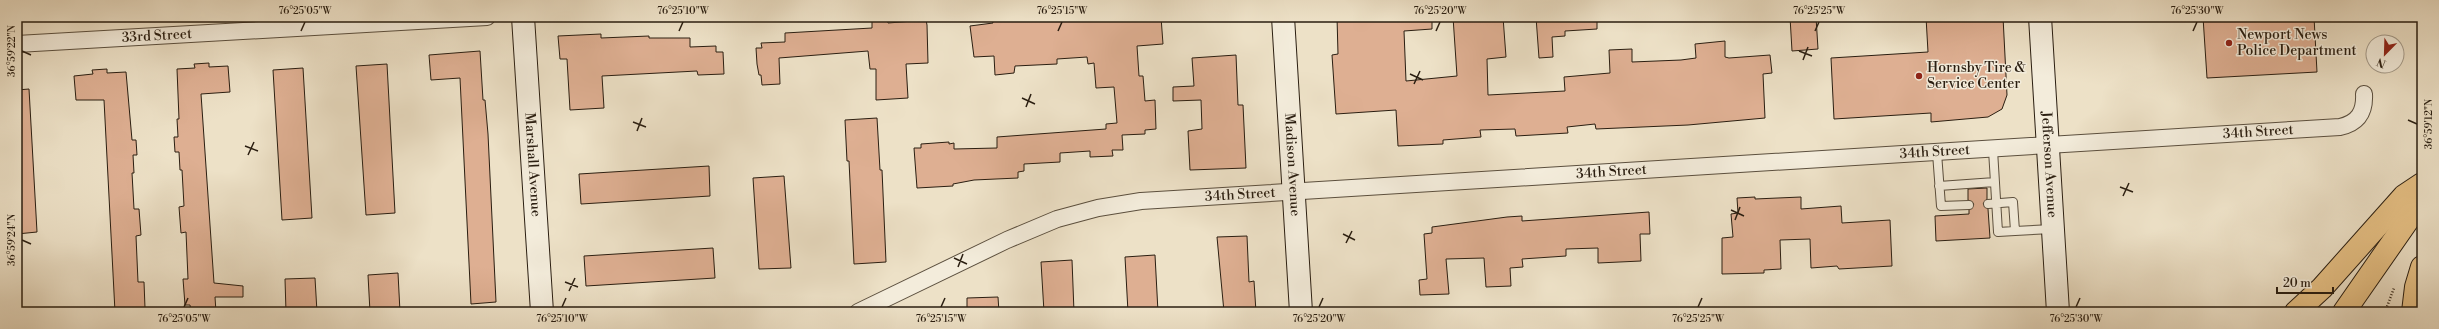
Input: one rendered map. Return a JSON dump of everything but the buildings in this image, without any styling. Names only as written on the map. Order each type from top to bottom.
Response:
[{"type":"main road","points":[[2296,312],[2322,288],[2404,196],[2422,184]]},
{"type":"main road","points":[[2344,312],[2422,200]]},
{"type":"main road","points":[[2414,312],[2416,287],[2422,267]]},
{"type":"street","name":"33rd Street","points":[[17,44],[487,17]]},
{"type":"street","name":"Marshall Avenue","points":[[523,17],[542,312]]},
{"type":"street","name":"Madison Avenue","points":[[1283,17],[1301,312]]},
{"type":"street","name":"Jefferson Avenue","points":[[2040,17],[2058,312]]},
{"type":"street","name":"34th Street","points":[[858,312],[1007,240],[1056,219],[1098,208],[1141,201],[2048,147],[2340,127],[2350,125],[2362,113],[2365,103],[2364,94]]},
{"type":"lane","points":[[1993,150],[1998,232],[2053,229]]},
{"type":"lane","points":[[1937,153],[1941,206],[1969,205]]},
{"type":"lane","points":[[1940,186],[1995,182]]},
{"type":"lane","points":[[1988,204],[2013,202],[2015,231]]},
{"type":"place","name":"Newport News Police Department","points":[[2229,43]]},
{"type":"place","name":"Hornsby Tire & Service Center","points":[[1919,76]]}]
